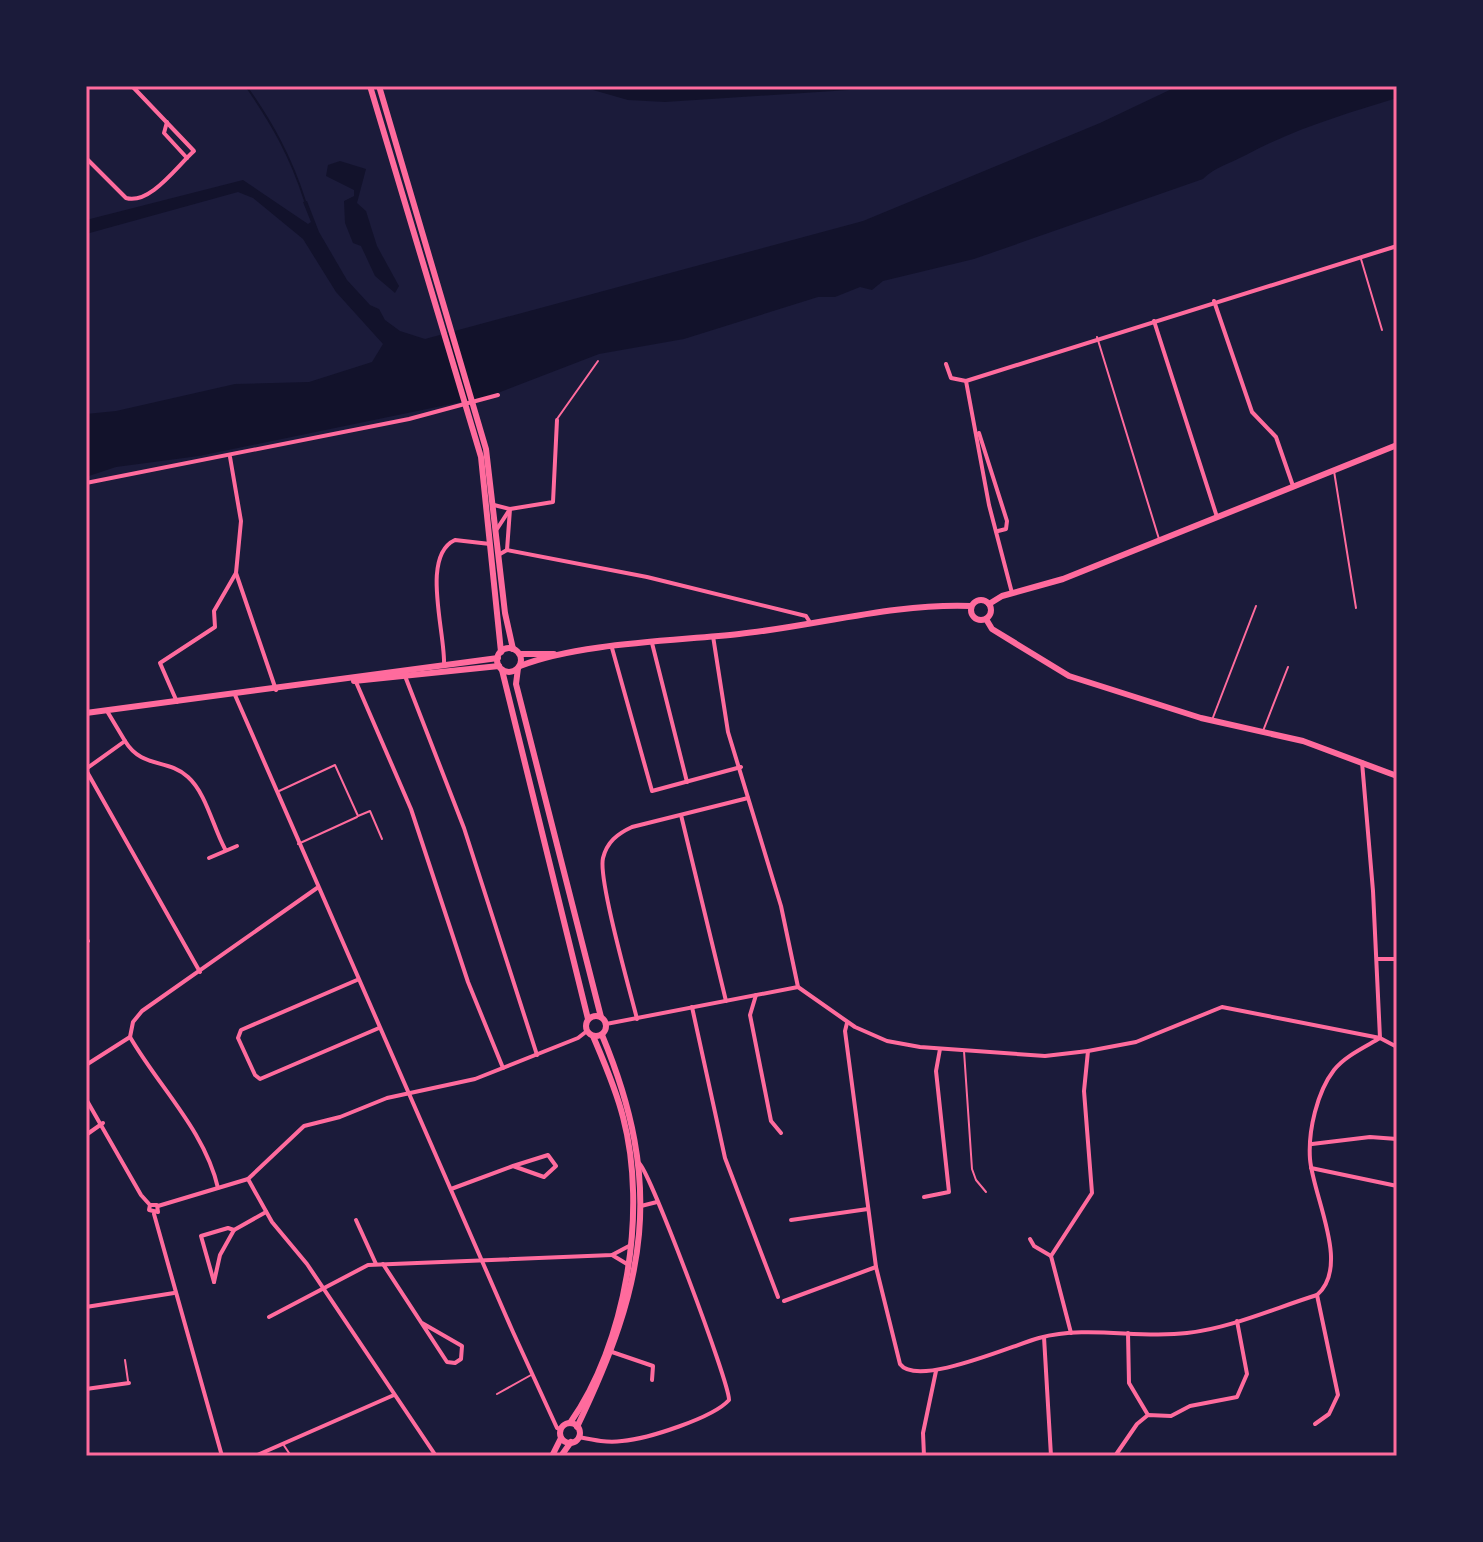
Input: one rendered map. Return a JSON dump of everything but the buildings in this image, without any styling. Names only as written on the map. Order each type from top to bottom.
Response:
[{"type":"main road","points":[[370,86],[442,326],[474,417],[481,457],[500,668],[588,1019],[587,1031],[593,1036],[624,1121],[631,1191],[628,1265],[607,1349],[589,1392],[570,1423],[561,1429],[561,1438],[552,1456]]},
{"type":"main road","points":[[379,86],[451,326],[474,417],[494,505],[505,613],[513,649],[520,654],[582,652],[811,624],[909,608],[971,606],[981,599],[989,604],[991,610],[986,619]]},
{"type":"main road","points":[[989,604],[1063,579],[1397,445]]},
{"type":"main road","points":[[971,606],[974,618],[986,619]]},
{"type":"main road","points":[[986,619],[992,629],[1069,676],[1212,721],[1303,741],[1397,776]]},
{"type":"main road","points":[[355,679],[405,676],[499,655],[513,649]]},
{"type":"main road","points":[[86,713],[442,668],[500,668],[509,672],[582,652]]},
{"type":"main road","points":[[520,654],[516,684],[601,1017],[606,1024],[602,1035],[633,1120],[639,1163],[638,1258],[612,1352],[577,1427],[578,1437],[561,1456]]},
{"type":"main road","points":[[588,1019],[601,1017]]},
{"type":"main road","points":[[593,1036],[602,1035]]},
{"type":"main road","points":[[570,1423],[577,1427]]},
{"type":"main road","points":[[561,1438],[571,1442]]},
{"type":"street","points":[[86,158],[129,200],[150,193],[194,151],[132,86]]},
{"type":"street","points":[[167,122],[164,133],[187,158]]},
{"type":"street","points":[[946,364],[951,378],[966,381],[1097,337],[1397,246]]},
{"type":"street","points":[[1214,301],[1252,412],[1276,437],[1293,486]]},
{"type":"street","points":[[1154,321],[1217,517]]},
{"type":"street","points":[[966,381],[986,489],[1012,594]]},
{"type":"street","points":[[86,483],[230,457],[458,408],[498,395]]},
{"type":"street","points":[[494,505],[510,509],[553,502],[557,420]]},
{"type":"street","points":[[977,430],[1007,521],[1006,529],[998,531]]},
{"type":"street","points":[[230,457],[241,521],[236,573],[276,690]]},
{"type":"street","points":[[497,529],[510,509]]},
{"type":"street","points":[[507,550],[510,509]]},
{"type":"street","points":[[442,668],[436,573],[440,556],[455,540],[490,544]]},
{"type":"street","points":[[500,554],[507,550],[647,577],[806,616],[811,624]]},
{"type":"street","points":[[177,702],[160,663],[215,627],[214,611],[236,573]]},
{"type":"street","points":[[713,636],[728,732],[741,767],[791,946],[798,987],[847,1023],[894,1043],[1045,1056],[1136,1042],[1222,1007],[1380,1038],[1397,1047]]},
{"type":"street","points":[[652,643],[687,782]]},
{"type":"street","points":[[612,648],[652,791],[741,767]]},
{"type":"street","points":[[405,676],[464,828],[537,1055]]},
{"type":"street","points":[[355,679],[411,809],[468,982],[503,1068]]},
{"type":"street","points":[[235,695],[357,980],[532,1374],[557,1428],[561,1429]]},
{"type":"street","points":[[107,711],[134,756],[189,777],[198,788],[225,849]]},
{"type":"street","points":[[125,741],[86,770],[88,781],[200,972]]},
{"type":"street","points":[[1362,762],[1380,1038]]},
{"type":"street","points":[[637,1019],[605,884],[603,856],[616,834],[749,798]]},
{"type":"street","points":[[681,815],[726,1001]]},
{"type":"street","points":[[209,858],[237,846]]},
{"type":"street","points":[[86,1065],[130,1037],[136,1017],[317,888]]},
{"type":"street","points":[[1377,959],[1397,959]]},
{"type":"street","points":[[357,980],[241,1030],[238,1038],[260,1079],[379,1028]]},
{"type":"street","points":[[606,1024],[798,987]]},
{"type":"street","points":[[756,995],[750,1015],[771,1121],[781,1133]]},
{"type":"street","points":[[692,1007],[725,1158],[778,1297]]},
{"type":"street","points":[[847,1023],[845,1031],[876,1267],[900,1364],[907,1372],[936,1371],[1044,1337],[1071,1333],[1187,1333],[1237,1321],[1317,1295],[1330,1278],[1332,1260],[1311,1168],[1311,1144],[1319,1099],[1333,1071],[1380,1038]]},
{"type":"street","points":[[86,1099],[103,1123],[141,1195],[150,1205],[158,1206],[248,1179],[304,1126],[340,1117],[387,1098],[475,1079],[587,1031]]},
{"type":"street","points":[[130,1037],[154,1078],[203,1144],[218,1188]]},
{"type":"street","points":[[924,1197],[949,1192],[936,1071],[940,1049]]},
{"type":"street","points":[[1051,1256],[1093,1189],[1084,1091],[1088,1051]]},
{"type":"street","points":[[86,1135],[103,1123]]},
{"type":"street","points":[[1311,1144],[1370,1137],[1397,1139]]},
{"type":"street","points":[[451,1189],[513,1166],[548,1155],[556,1166],[544,1177],[513,1166]]},
{"type":"street","points":[[578,1437],[612,1442],[649,1435],[702,1415],[729,1400],[647,1173],[639,1163]]},
{"type":"street","points":[[1311,1168],[1397,1186]]},
{"type":"street","points":[[248,1179],[266,1212],[323,1289],[436,1456]]},
{"type":"street","points":[[640,1207],[646,1202],[657,1202]]},
{"type":"street","points":[[150,1205],[149,1210],[154,1214],[173,1277],[174,1293],[181,1304],[222,1456]]},
{"type":"street","points":[[154,1214],[158,1206]]},
{"type":"street","points":[[791,1220],[868,1208]]},
{"type":"street","points":[[234,1230],[228,1228],[201,1236],[214,1282],[220,1255],[234,1230],[266,1212]]},
{"type":"street","points":[[356,1220],[376,1264]]},
{"type":"street","points":[[1030,1239],[1034,1246],[1051,1256],[1071,1333]]},
{"type":"street","points":[[269,1317],[376,1264],[612,1255],[630,1245]]},
{"type":"street","points":[[612,1255],[628,1265]]},
{"type":"street","points":[[383,1264],[447,1362],[455,1363],[461,1359],[462,1346],[422,1323]]},
{"type":"street","points":[[784,1301],[876,1267]]},
{"type":"street","points":[[86,1307],[174,1293]]},
{"type":"street","points":[[1315,1424],[1329,1414],[1338,1395],[1317,1295]]},
{"type":"street","points":[[1115,1456],[1137,1424],[1148,1415],[1171,1416],[1190,1406],[1237,1397],[1244,1389],[1247,1374],[1237,1321]]},
{"type":"street","points":[[1128,1333],[1129,1383],[1148,1415]]},
{"type":"street","points":[[1044,1337],[1051,1456]]},
{"type":"street","points":[[612,1352],[653,1366],[652,1380]]},
{"type":"street","points":[[924,1456],[923,1433],[936,1371]]},
{"type":"street","points":[[86,1389],[129,1383]]},
{"type":"street","points":[[255,1456],[394,1395]]},
{"type":"lane","points":[[1361,257],[1382,330]]},
{"type":"lane","points":[[1097,337],[1159,540]]},
{"type":"lane","points":[[557,420],[598,361]]},
{"type":"lane","points":[[1333,470],[1356,608]]},
{"type":"lane","points":[[1212,721],[1256,606]]},
{"type":"lane","points":[[1263,732],[1288,667]]},
{"type":"lane","points":[[275,792],[335,765],[358,816]]},
{"type":"lane","points":[[298,844],[370,811],[382,839]]},
{"type":"lane","points":[[964,1050],[972,1169],[986,1192]]},
{"type":"lane","points":[[125,1360],[129,1383]]},
{"type":"lane","points":[[497,1394],[532,1374]]},
{"type":"lane","points":[[282,1443],[291,1456]]},
{"type":"shaded area","points":[[579,86],[909,86],[665,102],[628,100]]},
{"type":"shaded area","points":[[1178,86],[1397,86],[1397,98],[1283,137],[1218,168],[1203,179],[974,259],[883,281],[872,290],[860,287],[835,297],[818,297],[684,339],[599,354],[490,396],[199,456],[116,467],[86,477],[86,414],[116,411],[235,384],[309,382],[372,362],[383,344],[336,292],[303,239],[253,198],[238,192],[86,234],[86,220],[243,180],[308,224],[311,222],[303,202],[307,201],[319,232],[347,280],[370,305],[379,309],[385,320],[400,331],[425,339],[863,221],[1100,123]]},
{"type":"shaded area","points":[[340,161],[366,169],[357,203],[366,211],[377,246],[399,286],[395,293],[375,276],[361,246],[353,243],[345,223],[344,201],[354,196],[354,190],[326,176],[328,165]]},
{"type":"waterway","points":[[246,86],[280,141],[305,201]]}]
